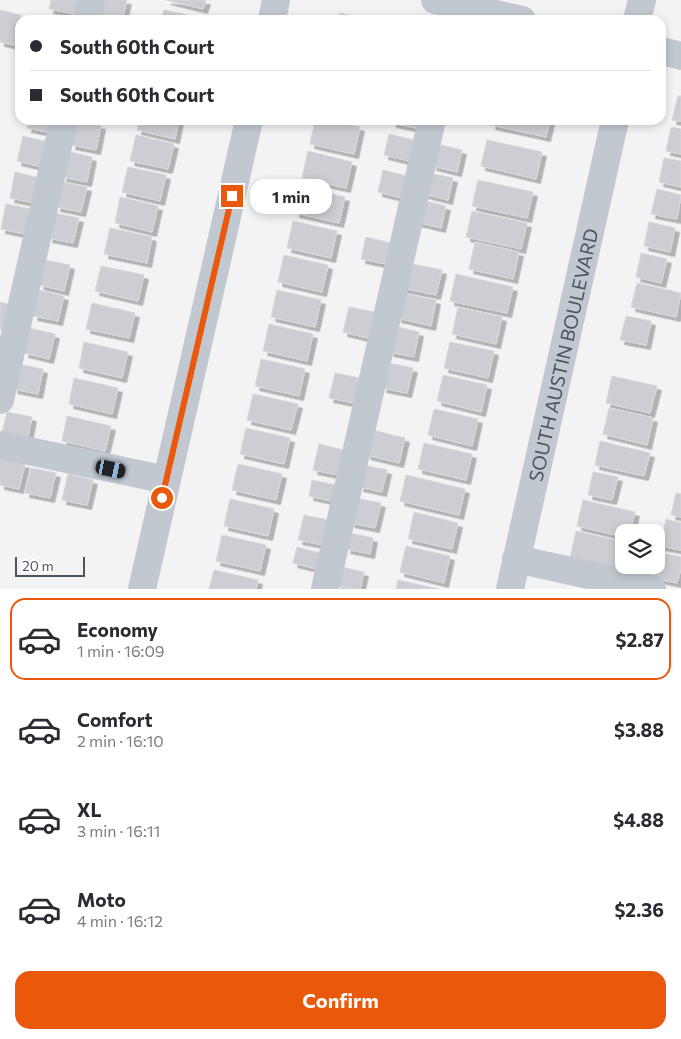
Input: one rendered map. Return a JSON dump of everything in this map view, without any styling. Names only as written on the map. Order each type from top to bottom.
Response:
[{"type":"street","points":[[88,15],[91,0]]},
{"type":"street","points":[[273,15],[276,0]]},
{"type":"street","points":[[638,15],[642,0]]},
{"type":"street","points":[[451,6],[497,15]]},
{"type":"street","points":[[666,52],[681,56]]},
{"type":"street","points":[[0,400],[63,125]]},
{"type":"street","points":[[142,589],[248,125]]},
{"type":"street","points":[[325,589],[431,125]]},
{"type":"street","name":"SOUTH AUSTIN BOULEVARD","points":[[510,589],[614,125]]},
{"type":"street","points":[[0,445],[166,480]]},
{"type":"street","points":[[516,559],[652,589]]},
{"type":"building","points":[[51,0],[77,0],[74,14],[49,9]]},
{"type":"building","points":[[101,0],[127,0],[123,15],[98,15]]},
{"type":"building","points":[[166,0],[206,0],[203,9]]},
{"type":"building","points":[[0,10],[21,15],[15,15],[14,45],[0,42]]},
{"type":"building","points":[[164,10],[187,15],[162,15]]},
{"type":"building","points":[[678,96],[681,96],[681,121],[672,120]]},
{"type":"building","points":[[28,125],[54,125],[52,133],[27,128]]},
{"type":"building","points":[[75,125],[101,125],[96,150],[71,145]]},
{"type":"building","points":[[138,125],[178,125],[175,139],[137,130]]},
{"type":"building","points":[[314,125],[351,125],[360,127],[354,154],[310,144]]},
{"type":"building","points":[[402,125],[417,125],[416,128]]},
{"type":"building","points":[[491,125],[549,125],[546,137]]},
{"type":"building","points":[[671,127],[681,129],[681,154],[666,151]]},
{"type":"building","points":[[389,134],[414,140],[409,161],[384,155]]},
{"type":"building","points":[[136,135],[174,144],[168,169],[130,161]]},
{"type":"building","points":[[23,136],[48,142],[42,167],[17,161]]},
{"type":"building","points":[[487,140],[542,152],[536,179],[481,166]]},
{"type":"building","points":[[437,144],[462,150],[457,172],[432,166]]},
{"type":"building","points":[[67,151],[92,157],[87,182],[62,177]]},
{"type":"building","points":[[308,151],[352,162],[346,188],[302,178]]},
{"type":"building","points":[[664,158],[681,161],[681,187],[659,182]]},
{"type":"building","points":[[128,167],[166,175],[160,201],[122,192]]},
{"type":"building","points":[[383,170],[407,176],[402,198],[378,192]]},
{"type":"building","points":[[15,172],[40,178],[34,203],[10,198]]},
{"type":"building","points":[[429,173],[453,178],[448,200],[424,194]]},
{"type":"building","points":[[478,180],[533,192],[527,218],[472,206]]},
{"type":"building","points":[[62,182],[87,187],[81,212],[56,207]]},
{"type":"building","points":[[300,187],[345,197],[339,223],[295,213]]},
{"type":"building","points":[[657,189],[681,195],[677,219],[651,214]]},
{"type":"building","points":[[120,197],[158,206],[152,232],[115,223]]},
{"type":"building","points":[[421,200],[446,206],[441,228],[416,222]]},
{"type":"building","points":[[6,204],[31,209],[25,234],[1,229]]},
{"type":"building","points":[[472,211],[527,223],[521,249],[466,237]]},
{"type":"building","points":[[54,213],[79,218],[73,243],[48,238]]},
{"type":"building","points":[[293,221],[337,231],[331,258],[287,248]]},
{"type":"building","points":[[649,222],[675,228],[670,252],[644,246]]},
{"type":"building","points":[[110,228],[152,237],[147,263],[104,254]]},
{"type":"building","points":[[366,237],[391,243],[386,264],[361,259]]},
{"type":"building","points":[[475,242],[519,252],[513,279],[469,269]]},
{"type":"building","points":[[641,253],[667,259],[661,283],[636,277]]},
{"type":"building","points":[[284,255],[328,265],[322,292],[278,282]]},
{"type":"building","points":[[45,260],[70,265],[64,291],[39,285]]},
{"type":"building","points":[[408,263],[442,270],[436,295],[402,288]]},
{"type":"building","points":[[101,266],[144,275],[138,301],[95,291]]},
{"type":"building","points":[[456,274],[513,287],[507,313],[450,301]]},
{"type":"building","points":[[637,283],[681,293],[676,317],[631,307]]},
{"type":"building","points":[[39,290],[64,296],[58,321],[33,316]]},
{"type":"building","points":[[277,290],[321,300],[315,327],[271,317]]},
{"type":"building","points":[[402,293],[436,300],[431,326],[397,318]]},
{"type":"building","points":[[0,302],[11,305],[6,330],[0,329]]},
{"type":"building","points":[[92,303],[135,313],[129,338],[86,329]]},
{"type":"building","points":[[349,307],[374,312],[368,338],[343,332]]},
{"type":"building","points":[[458,307],[502,317],[496,344],[452,334]]},
{"type":"building","points":[[626,316],[651,321],[646,345],[620,340]]},
{"type":"building","points":[[269,324],[313,334],[307,361],[263,351]]},
{"type":"building","points":[[394,326],[419,332],[414,357],[389,352]]},
{"type":"building","points":[[29,328],[55,334],[49,359],[24,353]]},
{"type":"building","points":[[84,342],[128,352],[122,378],[79,368]]},
{"type":"building","points":[[450,342],[494,351],[488,378],[444,368]]},
{"type":"building","points":[[261,359],[305,369],[299,396],[255,386]]},
{"type":"building","points":[[388,363],[413,368],[407,393],[382,388]]},
{"type":"building","points":[[18,364],[43,369],[38,394],[13,389]]},
{"type":"building","points":[[335,373],[360,378],[354,403],[329,398]]},
{"type":"building","points":[[443,375],[487,385],[481,412],[437,401]]},
{"type":"building","points":[[612,376],[657,386],[650,413],[606,403]]},
{"type":"building","points":[[74,378],[118,388],[112,414],[69,404]]},
{"type":"building","points":[[253,394],[298,404],[291,430],[247,420]]},
{"type":"building","points":[[609,408],[653,418],[647,445],[603,434]]},
{"type":"building","points":[[434,409],[478,419],[472,446],[428,435]]},
{"type":"building","points":[[7,412],[32,417],[27,442],[1,437]]},
{"type":"building","points":[[67,416],[111,426],[105,451],[62,441]]},
{"type":"building","points":[[246,428],[290,438],[284,464],[240,454]]},
{"type":"building","points":[[372,430],[405,438],[399,463],[366,455]]},
{"type":"building","points":[[600,441],[650,453],[644,476],[595,465]]},
{"type":"building","points":[[424,443],[472,454],[466,480],[418,469]]},
{"type":"building","points":[[319,444],[344,450],[338,475],[313,470]]},
{"type":"building","points":[[0,458],[25,464],[19,489],[0,485]]},
{"type":"building","points":[[238,464],[282,474],[276,500],[232,490]]},
{"type":"building","points":[[363,465],[387,470],[382,492],[359,487]]},
{"type":"building","points":[[31,468],[56,473],[50,498],[25,493]]},
{"type":"building","points":[[593,472],[618,477],[612,500],[588,495]]},
{"type":"building","points":[[68,474],[93,480],[87,505],[62,500]]},
{"type":"building","points":[[406,475],[465,489],[459,515],[400,501]]},
{"type":"building","points":[[312,480],[336,485],[332,501],[309,496]]},
{"type":"building","points":[[676,493],[681,494],[681,517],[671,515]]},
{"type":"building","points":[[356,498],[381,503],[375,528],[350,523]]},
{"type":"building","points":[[230,499],[274,509],[268,536],[224,526]]},
{"type":"building","points":[[583,500],[635,512],[632,524],[615,524],[615,535],[577,526]]},
{"type":"building","points":[[414,512],[458,523],[452,549],[408,539]]},
{"type":"building","points":[[304,515],[329,520],[323,545],[298,540]]},
{"type":"building","points":[[666,519],[681,523],[681,550],[665,547]]},
{"type":"building","points":[[576,531],[615,540],[615,569],[570,558]]},
{"type":"building","points":[[350,533],[373,538],[370,554],[346,549]]},
{"type":"building","points":[[222,535],[266,545],[260,571],[216,561]]},
{"type":"building","points":[[406,546],[450,556],[444,583],[400,572]]},
{"type":"building","points":[[297,547],[320,553],[317,569],[293,563]]},
{"type":"building","points":[[665,553],[681,557],[681,569],[677,583],[653,578],[654,574],[665,574]]},
{"type":"building","points":[[342,567],[364,572],[360,589],[337,587]]},
{"type":"building","points":[[214,570],[258,580],[256,589],[209,589]]},
{"type":"building","points":[[398,580],[439,589],[396,589]]},
{"type":"route","points":[[162,498],[232,196]]}]
